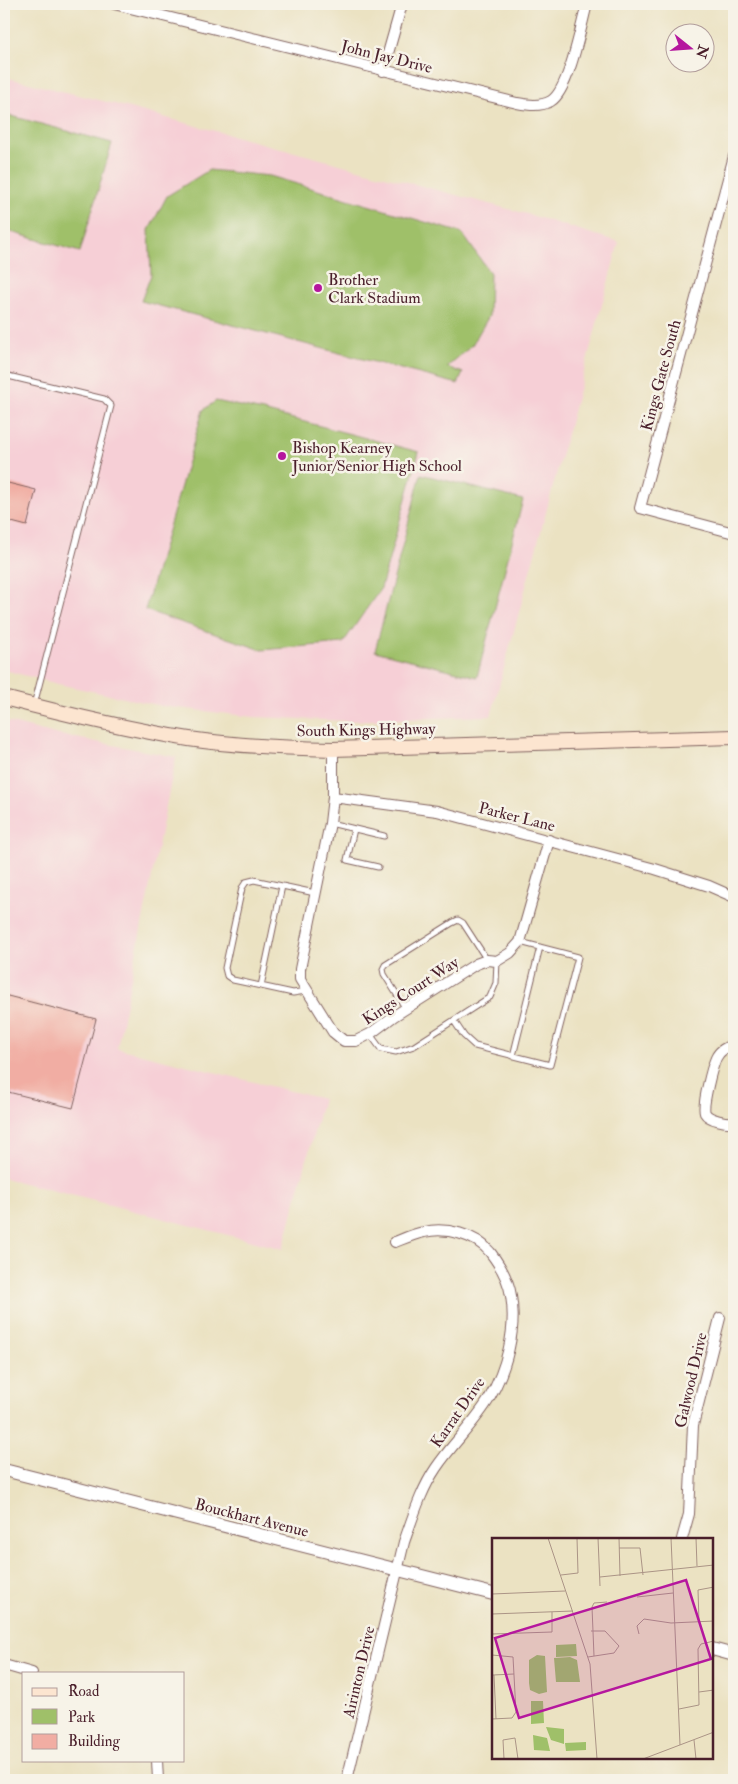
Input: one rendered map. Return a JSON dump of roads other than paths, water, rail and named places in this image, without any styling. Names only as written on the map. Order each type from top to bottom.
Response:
[{"type":"main road","name":"South Kings Highway","points":[[4,698],[113,724],[191,739],[266,746],[333,749],[734,737]]},
{"type":"street","name":"John Jay Drive","points":[[114,4],[383,71],[531,105],[542,104],[551,100],[560,92],[587,4]]},
{"type":"street","points":[[383,71],[402,4]]},
{"type":"street","name":"Kings Gate South","points":[[734,156],[640,508],[734,533]]},
{"type":"street","points":[[333,749],[333,797]]},
{"type":"street","name":"Kings Court Way","points":[[333,797],[330,823],[300,969],[300,979],[333,1032],[344,1041],[356,1041],[370,1034],[394,1016],[476,964],[492,961],[510,953],[520,942]]},
{"type":"street","name":"Parker Lane","points":[[333,797],[437,811],[686,878],[734,897]]},
{"type":"street","points":[[520,942],[548,840]]},
{"type":"street","points":[[734,1045],[721,1051],[716,1058],[704,1105],[706,1114],[711,1118],[734,1122]]},
{"type":"street","name":"Karrat Drive","points":[[395,1242],[423,1232],[441,1230],[459,1233],[476,1240],[497,1261],[506,1278],[511,1295],[513,1318],[506,1359],[490,1398],[436,1469],[427,1484],[404,1542],[398,1570]]},
{"type":"street","name":"Galwood Drive","points":[[682,1538],[689,1514],[693,1424],[720,1318]]},
{"type":"street","name":"Bouckhart Avenue","points":[[4,1470],[492,1594]]},
{"type":"street","name":"Airinton Drive","points":[[350,1780],[398,1570]]},
{"type":"street","points":[[713,1649],[734,1655]]},
{"type":"street","points":[[4,1666],[28,1672]]},
{"type":"street","points":[[157,1762],[158,1780]]},
{"type":"lane","points":[[4,375],[104,399],[110,406],[34,706]]},
{"type":"lane","points":[[330,823],[384,836]]},
{"type":"lane","points":[[354,829],[347,860],[378,868]]},
{"type":"lane","points":[[306,991],[293,993],[233,980],[227,976],[225,968],[242,888],[246,882],[254,880],[316,893]]},
{"type":"lane","points":[[261,986],[282,886]]},
{"type":"lane","points":[[370,1034],[380,1049],[396,1052],[414,1046],[490,997],[496,983],[492,961],[464,923],[458,920],[452,923],[384,965],[382,969],[384,974],[406,1009]]},
{"type":"lane","points":[[454,1021],[464,1036],[476,1046],[550,1065],[578,957],[520,942]]},
{"type":"lane","points":[[513,1056],[540,947]]},
{"type":"place","name":"Brother Clark Stadium","points":[[318,288]]},
{"type":"place","name":"Bishop Kearney Junior/Senior High School","points":[[282,456]]}]
